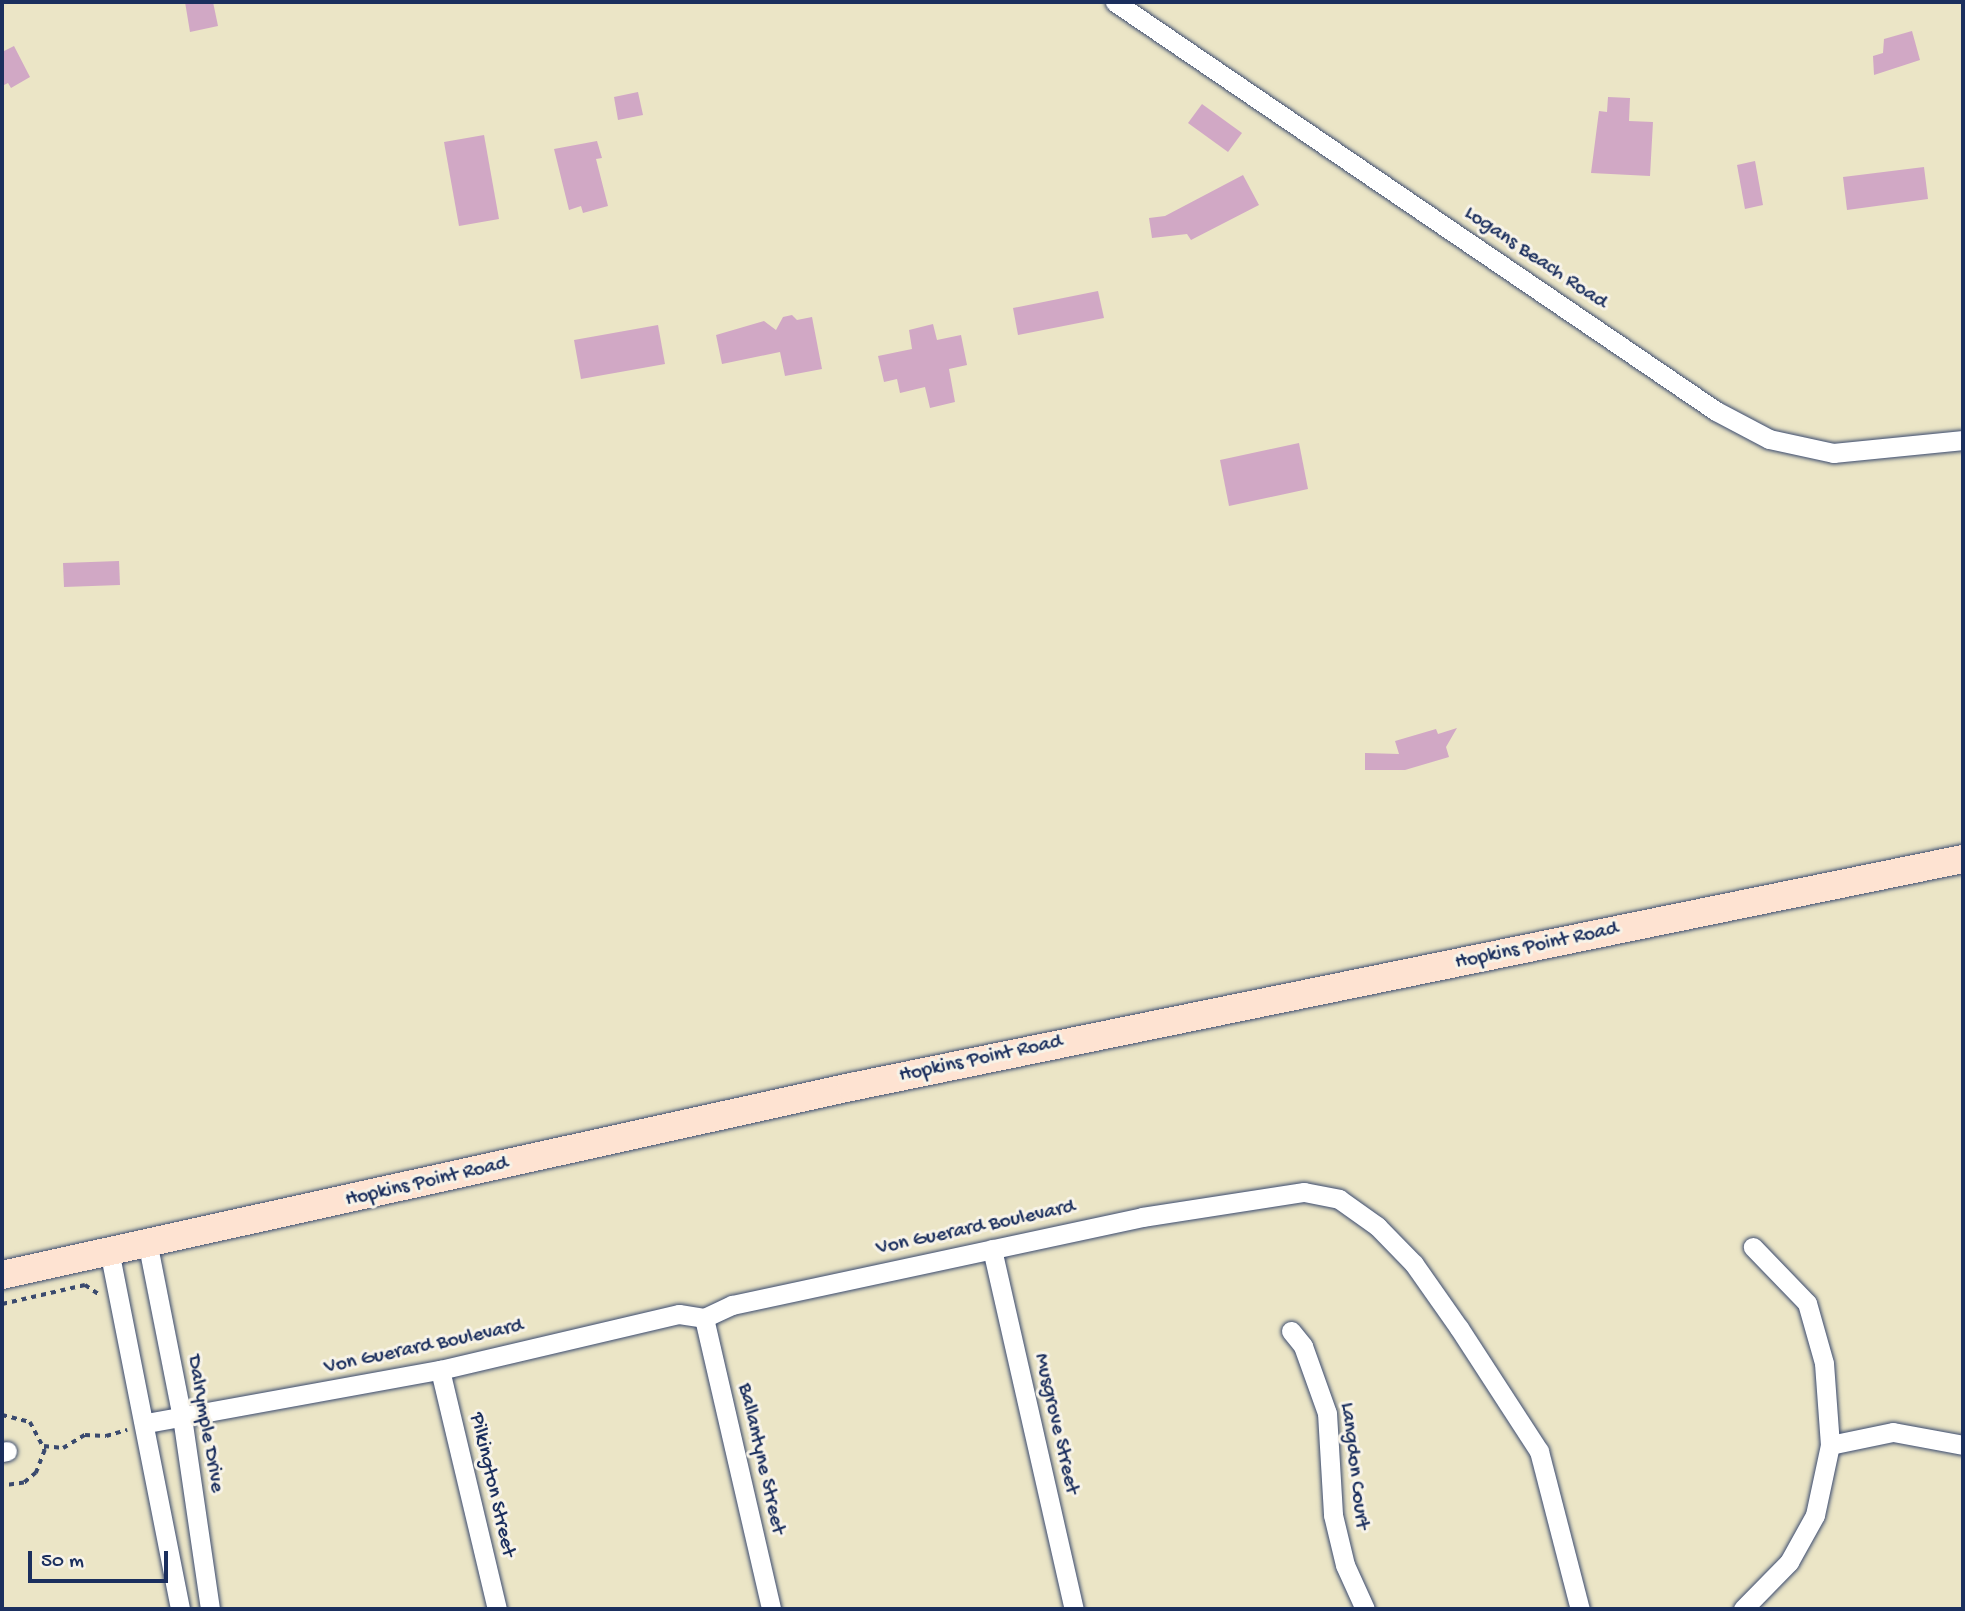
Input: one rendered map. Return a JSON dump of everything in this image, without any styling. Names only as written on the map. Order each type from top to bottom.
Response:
[{"type":"street","name":"Logans Beach Road","points":[[1115,2],[1716,411],[1769,439],[1833,453],[1963,440]]},
{"type":"street","name":"Hopkins Point Road","points":[[2,1275],[110,1255],[851,1087],[1963,859]]},
{"type":"street","name":"Von Guerard Boulevard","points":[[147,1423],[440,1370],[679,1314],[704,1318],[732,1305],[992,1249],[1250,1199],[1304,1192],[1339,1199],[1377,1226],[1414,1264],[1539,1451],[1580,1609]]},
{"type":"street","name":"Dalrymple Drive","points":[[148,1246],[182,1417],[210,1609]]},
{"type":"street","points":[[1743,1609],[1789,1562],[1815,1515],[1830,1445],[1824,1363],[1807,1303],[1753,1247]]},
{"type":"street","name":"Musgrove Street","points":[[992,1249],[1073,1609]]},
{"type":"street","points":[[110,1255],[147,1423],[180,1609]]},
{"type":"street","name":"Ballantyne Street","points":[[704,1318],[771,1609]]},
{"type":"street","name":"Langdon Court","points":[[1291,1331],[1303,1346],[1327,1413],[1333,1515],[1345,1565],[1365,1609]]},
{"type":"street","name":"Pilkington Street","points":[[440,1370],[496,1609]]},
{"type":"street","points":[[1830,1445],[1893,1432],[1963,1445]]},
{"type":"path","points":[[2,1304],[85,1285],[105,1298]]},
{"type":"path","points":[[2,1415],[30,1422],[44,1446],[36,1473],[24,1483],[2,1486]]},
{"type":"path","points":[[44,1446],[63,1448],[85,1434],[106,1436],[132,1429],[135,1441]]},
{"type":"building","points":[[185,2],[213,2],[218,26],[190,32]]},
{"type":"building","points":[[1912,31],[1920,60],[1874,75],[1873,56],[1883,53],[1884,39]]},
{"type":"building","points":[[14,46],[30,77],[11,88],[8,83],[2,86],[2,52]]},
{"type":"building","points":[[638,92],[643,115],[618,120],[614,97]]},
{"type":"building","points":[[1608,97],[1630,98],[1629,121],[1653,122],[1650,176],[1591,173],[1599,111],[1607,112]]},
{"type":"building","points":[[1202,104],[1242,133],[1228,152],[1188,123]]},
{"type":"building","points":[[484,135],[499,219],[459,226],[444,142]]},
{"type":"building","points":[[597,141],[602,158],[596,159],[608,206],[583,213],[581,206],[569,210],[554,149]]},
{"type":"building","points":[[1755,161],[1763,205],[1745,209],[1737,165]]},
{"type":"building","points":[[1924,167],[1928,199],[1847,210],[1843,177]]},
{"type":"building","points":[[1243,175],[1259,205],[1191,240],[1187,234],[1152,238],[1149,218],[1165,216]]},
{"type":"building","points":[[1098,291],[1104,318],[1018,335],[1013,308]]},
{"type":"building","points":[[792,315],[797,320],[812,317],[822,369],[785,376],[780,352],[722,364],[716,335],[764,321],[776,330],[783,317]]},
{"type":"building","points":[[933,324],[937,340],[961,335],[967,365],[949,369],[955,402],[930,408],[925,387],[900,393],[897,379],[884,382],[878,356],[912,349],[909,330]]},
{"type":"building","points":[[658,325],[665,364],[581,379],[574,340]]},
{"type":"building","points":[[1299,443],[1308,489],[1229,506],[1220,460]]},
{"type":"building","points":[[119,561],[120,585],[64,587],[63,563]]},
{"type":"building","points":[[1457,728],[1446,747],[1449,757],[1405,770],[1365,770],[1365,753],[1399,754],[1395,741],[1436,729],[1438,734]]}]
